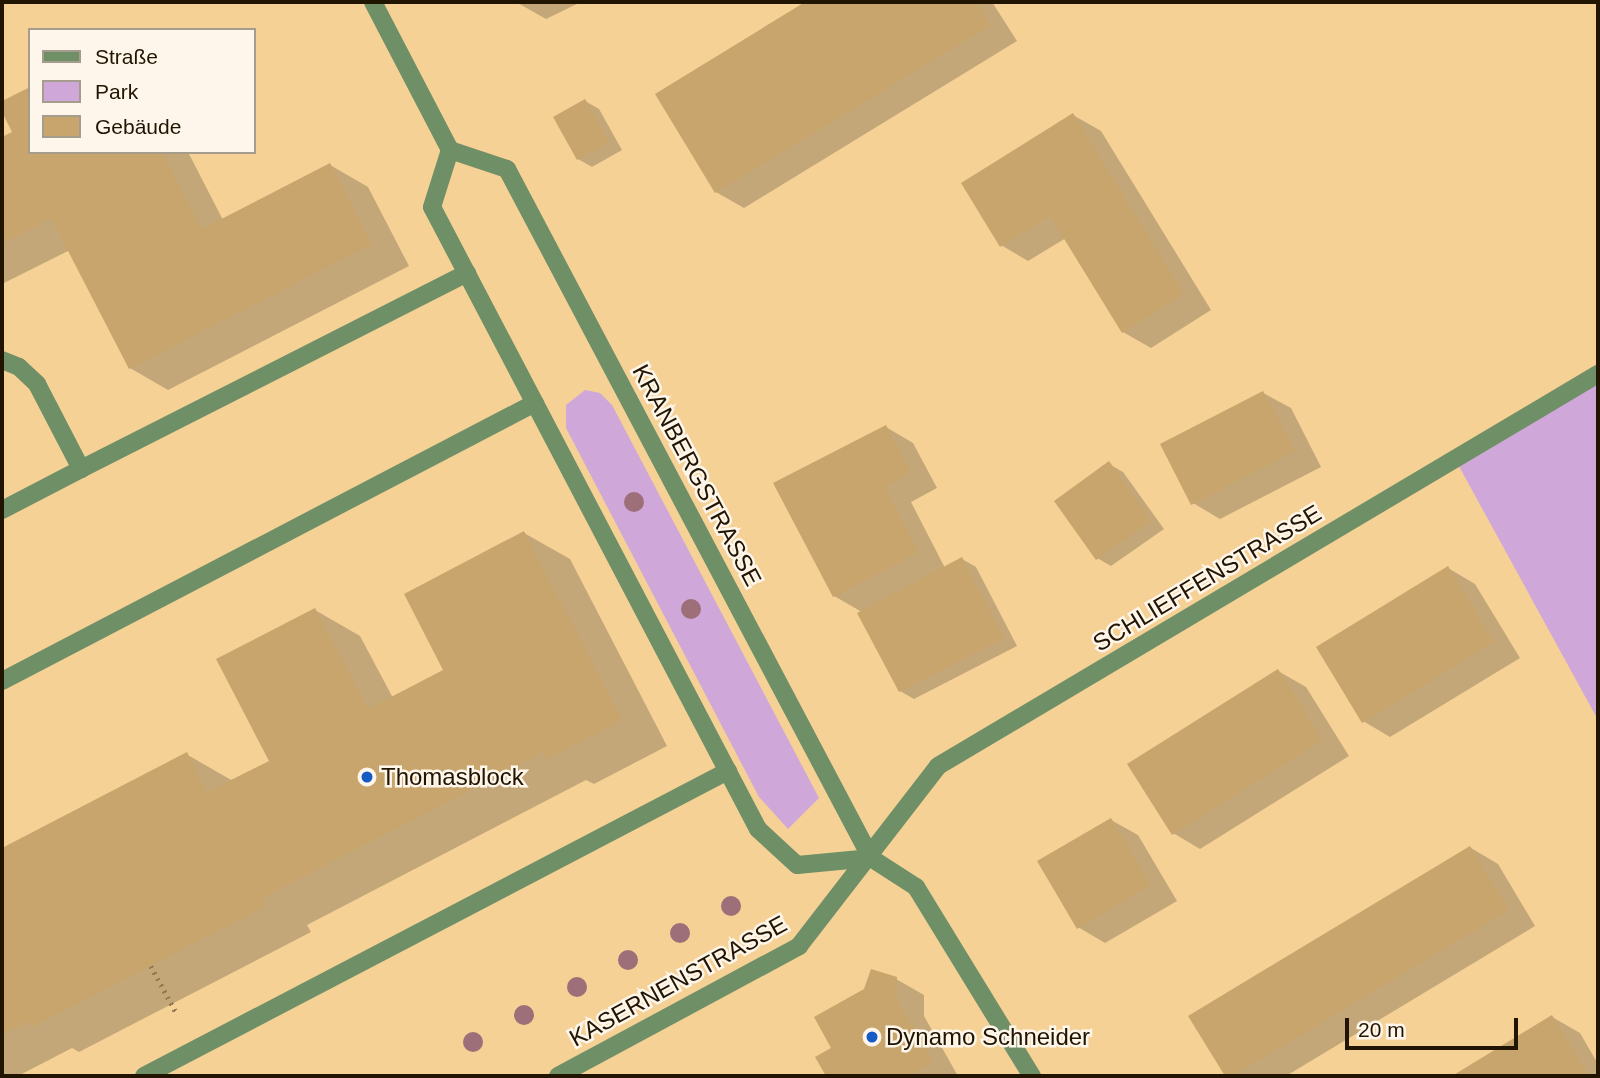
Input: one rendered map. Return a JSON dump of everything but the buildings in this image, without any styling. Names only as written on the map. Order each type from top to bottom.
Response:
[{"type":"street","points":[[373,2],[450,150],[432,207],[758,829],[797,865],[871,858]]},
{"type":"street","name":"KRANBERGSTRASSE","points":[[450,150],[507,169],[871,858],[916,887],[1032,1076]]},
{"type":"street","points":[[2,510],[467,273]]},
{"type":"street","points":[[2,360],[19,367],[37,384],[81,469]]},
{"type":"street","name":"SCHLIEFFENSTRASSE","points":[[871,858],[939,766],[1598,374]]},
{"type":"street","points":[[2,681],[535,403]]},
{"type":"street","points":[[144,1076],[728,771]]},
{"type":"street","name":"KASERNENSTRASSE","points":[[558,1076],[799,946],[871,858]]},
{"type":"green space","points":[[1598,384],[1598,720],[1455,459]]},
{"type":"green space","points":[[585,390],[600,393],[612,405],[819,798],[788,829],[759,797],[566,428],[566,405]]},
{"type":"place","name":"Thomasblock","points":[[367,777]]},
{"type":"place","name":"Dynamo Schneider","points":[[872,1037]]}]
